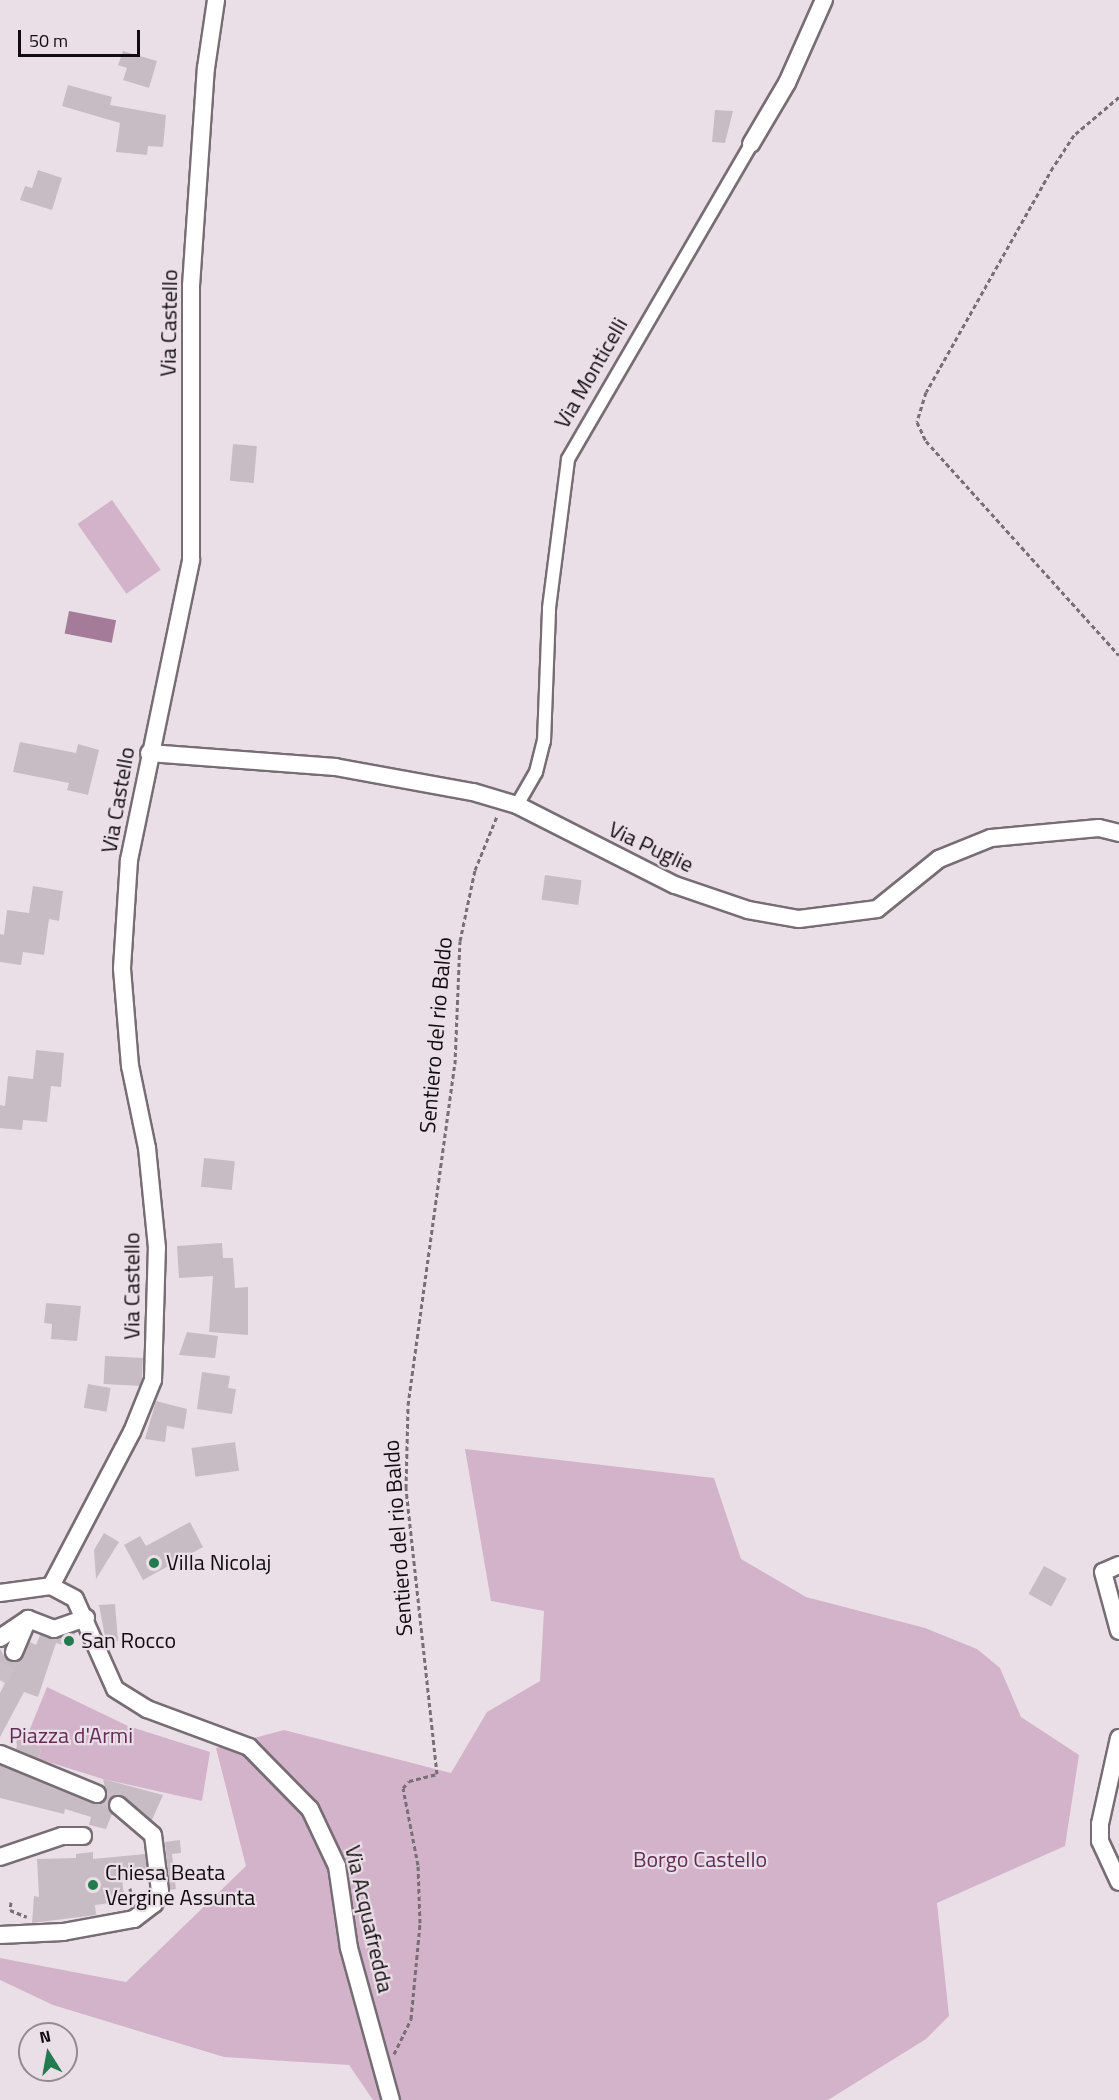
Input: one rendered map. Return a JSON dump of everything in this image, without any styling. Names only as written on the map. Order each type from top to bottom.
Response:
[{"type":"street","name":"Via Castello","points":[[51,1586],[132,1432],[153,1380],[157,1248],[147,1149],[130,1066],[122,968],[129,860],[149,753],[191,560],[191,286],[206,68],[216,0]]},
{"type":"street","name":"Via Monticelli","points":[[511,803],[536,772],[544,741],[549,608],[568,459],[787,83],[824,0]]},
{"type":"street","name":"Via Puglie","points":[[149,753],[335,766],[511,803],[675,885],[748,910],[799,919],[877,909],[939,859],[991,838],[1099,828],[1119,833]]},
{"type":"street","points":[[1119,1565],[1103,1572],[1119,1630]]},
{"type":"street","points":[[0,1593],[51,1586]]},
{"type":"street","name":"Via Acquafredda","points":[[51,1586],[75,1599],[86,1618],[115,1689],[147,1709],[249,1747],[294,1791],[322,1827],[337,1866],[342,1913],[378,2060],[391,2100]]},
{"type":"street","points":[[28,1619],[54,1629],[86,1618]]},
{"type":"street","points":[[0,1638],[28,1619]]},
{"type":"street","points":[[14,1652],[28,1619]]},
{"type":"street","points":[[1119,1738],[1100,1824],[1100,1841],[1119,1882]]},
{"type":"street","points":[[0,1754],[97,1794]]},
{"type":"street","points":[[0,1935],[63,1932],[134,1919],[154,1904],[160,1891],[153,1834],[118,1805]]},
{"type":"street","points":[[0,1857],[62,1836],[83,1836]]},
{"type":"path","points":[[1119,97],[1074,135],[1053,167],[926,392],[917,422],[926,441],[1119,655]]},
{"type":"path","name":"Sentiero del rio Baldo","points":[[378,2060],[399,2049],[411,2019],[417,1977],[418,1865],[403,1788],[409,1781],[437,1774],[406,1488],[408,1405],[455,1065],[460,941],[475,870],[511,803]]},
{"type":"path","points":[[10,1910],[11,1902]]},
{"type":"green space","points":[[112,500],[161,570],[126,594],[78,524]]},
{"type":"green space","name":"Borgo Castello","points":[[465,1449],[714,1478],[741,1559],[806,1597],[925,1628],[977,1649],[1000,1668],[1021,1717],[1079,1755],[1065,1846],[937,1903],[949,2016],[926,2039],[828,2100],[373,2100],[349,2065],[224,2057],[53,2005],[0,1980],[0,1958],[126,1982],[246,1866],[216,1748],[284,1730],[451,1773],[487,1712],[540,1681],[544,1611],[491,1601]]},
{"type":"green space","name":"Piazza d'Armi","points":[[47,1687],[128,1726],[210,1752],[202,1801],[103,1779],[39,1759],[41,1749],[17,1747],[16,1737],[27,1736]]},
{"type":"shaded area","points":[[69,611],[116,620],[112,643],[65,634]]},
{"type":"building","points":[[123,51],[157,61],[149,88],[123,80],[127,68],[118,65]]},
{"type":"building","points":[[68,85],[112,97],[110,105],[166,115],[163,147],[148,146],[147,155],[116,152],[120,123],[62,106]]},
{"type":"building","points":[[715,110],[733,111],[725,143],[712,142]]},
{"type":"building","points":[[38,170],[62,178],[52,210],[20,200],[25,186],[32,188]]},
{"type":"building","points":[[233,444],[257,446],[254,483],[230,481]]},
{"type":"building","points":[[20,742],[76,753],[78,744],[99,750],[88,795],[67,790],[69,783],[13,772]]},
{"type":"building","points":[[545,875],[582,880],[578,905],[542,900]]},
{"type":"building","points":[[33,886],[63,891],[59,921],[49,919],[44,955],[23,952],[21,965],[0,962],[0,934],[4,935],[7,910],[29,913]]},
{"type":"building","points":[[36,1050],[64,1053],[61,1087],[51,1086],[47,1122],[23,1120],[22,1130],[0,1128],[0,1105],[5,1106],[8,1076],[33,1079]]},
{"type":"building","points":[[204,1158],[235,1161],[232,1190],[201,1187]]},
{"type":"building","points":[[222,1243],[223,1258],[233,1258],[235,1288],[248,1287],[248,1335],[209,1332],[213,1276],[179,1278],[177,1246]]},
{"type":"building","points":[[46,1303],[81,1306],[77,1341],[51,1339],[52,1324],[44,1323]]},
{"type":"building","points":[[187,1332],[218,1336],[215,1358],[179,1355]]},
{"type":"building","points":[[105,1356],[143,1358],[141,1386],[104,1384]]},
{"type":"building","points":[[202,1372],[230,1376],[228,1388],[236,1389],[232,1414],[197,1409]]},
{"type":"building","points":[[88,1384],[111,1388],[106,1412],[84,1408]]},
{"type":"building","points":[[156,1401],[187,1409],[184,1429],[167,1426],[165,1442],[145,1439]]},
{"type":"building","points":[[235,1442],[239,1471],[195,1477],[191,1448]]},
{"type":"building","name":"Villa Nicolaj","points":[[190,1522],[203,1547],[143,1580],[124,1545],[140,1536],[146,1546]]},
{"type":"building","points":[[104,1533],[119,1542],[96,1579],[94,1550]]},
{"type":"building","points":[[1044,1566],[1067,1579],[1051,1607],[1028,1594]]},
{"type":"building","points":[[115,1604],[118,1641],[106,1642],[99,1605]]},
{"type":"building","points":[[75,1633],[73,1648],[56,1643],[38,1697],[24,1692],[0,1737],[0,1693],[5,1683],[0,1680],[0,1649],[6,1659],[16,1662],[30,1642],[36,1645],[40,1635],[57,1639]]},
{"type":"building","points":[[18,1743],[41,1749],[39,1759],[16,1749]]},
{"type":"building","points":[[0,1765],[94,1804],[107,1797],[103,1779],[163,1795],[152,1820],[124,1797],[114,1795],[108,1803],[112,1814],[106,1829],[89,1825],[91,1817],[65,1809],[64,1814],[0,1798]]},
{"type":"building","points":[[180,1840],[181,1853],[172,1854],[176,1889],[170,1890],[165,1842]]},
{"type":"building","points":[[93,1852],[93,1859],[145,1854],[148,1876],[122,1880],[125,1901],[95,1905],[96,1915],[32,1923],[34,1896],[39,1897],[37,1859],[76,1858],[76,1854]]},
{"type":"tunnel","points":[[0,1680],[14,1652]]},
{"type":"tunnel","points":[[97,1794],[118,1805]]},
{"type":"place","name":"Villa Nicolaj","points":[[154,1563]]},
{"type":"place","name":"San Rocco","points":[[69,1641]]},
{"type":"place","name":"Chiesa Beata Vergine Assunta","points":[[93,1885]]}]
